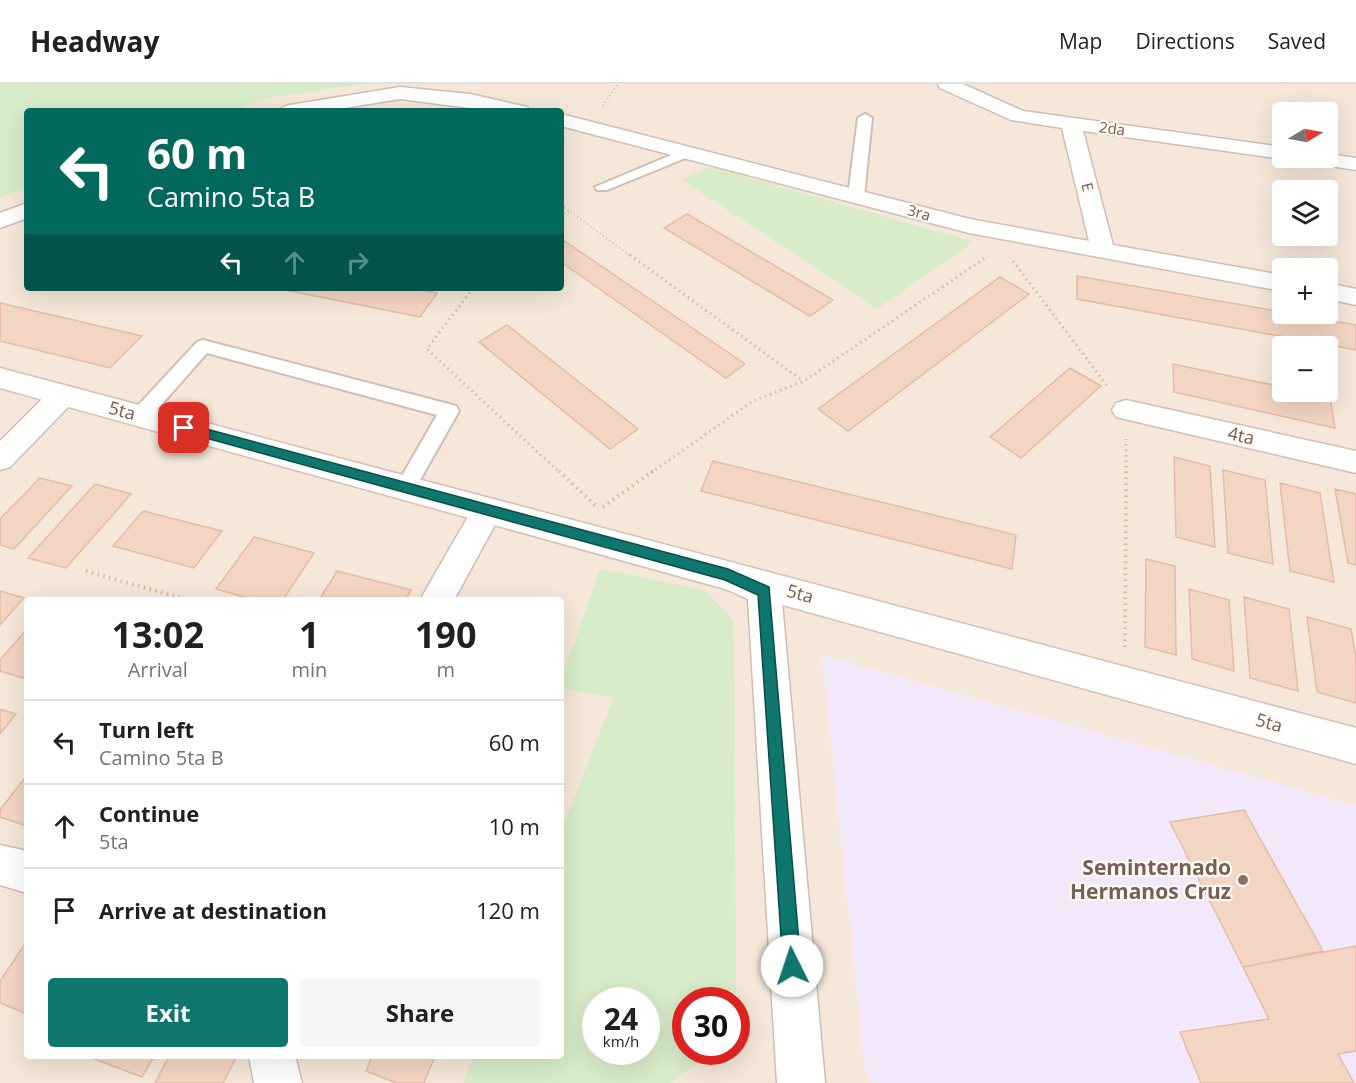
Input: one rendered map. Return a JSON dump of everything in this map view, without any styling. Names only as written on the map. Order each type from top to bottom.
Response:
[{"type":"street","name":"2da","points":[[947,84],[1017,116],[1272,152]]},
{"type":"street","points":[[308,108],[400,93],[470,100],[506,108]]},
{"type":"street","name":"3ra","points":[[564,121],[969,226],[1008,241],[1103,251],[1272,281]]},
{"type":"street","name":"E","points":[[1071,124],[1103,251]]},
{"type":"street","points":[[1338,162],[1356,164]]},
{"type":"street","points":[[0,221],[24,211]]},
{"type":"street","points":[[1338,293],[1356,297]]},
{"type":"street","name":"5ta","points":[[0,378],[1356,746]]},
{"type":"street","points":[[0,459],[63,394]]},
{"type":"street","name":"4ta","points":[[1126,410],[1356,462]]},
{"type":"street","points":[[439,597],[489,510]]},
{"type":"street","points":[[728,575],[764,591],[801,1083]]},
{"type":"street","points":[[0,865],[24,871]]},
{"type":"street","points":[[273,1059],[278,1083]]},
{"type":"lane","points":[[856,196],[865,118]]},
{"type":"lane","points":[[602,187],[688,152]]},
{"type":"lane","points":[[140,416],[203,346],[449,411],[405,488]]},
{"type":"path","points":[[564,208],[804,381]]},
{"type":"path","points":[[564,214],[569,212]]},
{"type":"path","points":[[471,291],[427,349],[600,510],[753,401],[804,381],[1008,241],[1126,410],[1125,684]]},
{"type":"path","points":[[87,571],[178,597]]},
{"type":"shaded area","points":[[366,84],[1356,84],[1356,1083],[0,1083],[0,198],[24,188],[24,291],[564,291],[564,108],[240,108],[270,98]]},
{"type":"shaded area","points":[[822,655],[1356,806],[1356,1083],[872,1083],[865,1071]]},
{"type":"green space","points":[[0,84],[366,84],[270,98],[240,108],[24,108],[24,188],[0,198]]},
{"type":"green space","points":[[709,167],[974,242],[877,309],[682,180]]},
{"type":"green space","points":[[600,569],[704,590],[734,621],[736,987],[672,987],[672,1065],[695,1065],[670,1083],[463,1083],[473,1059],[564,1059],[564,824],[613,698],[564,689],[564,672]]},
{"type":"building","points":[[687,214],[833,300],[810,316],[664,228]]},
{"type":"building","points":[[564,241],[745,364],[726,378],[564,264]]},
{"type":"building","points":[[1077,276],[1272,310],[1272,324],[1338,324],[1338,322],[1356,325],[1356,350],[1338,347],[1338,336],[1279,336],[1077,299]]},
{"type":"building","points":[[1000,277],[1029,294],[848,431],[818,409]]},
{"type":"building","points":[[290,291],[426,291],[437,293],[420,317]]},
{"type":"building","points":[[0,303],[142,336],[110,368],[0,341]]},
{"type":"building","points":[[507,325],[638,429],[610,449],[479,342]]},
{"type":"building","points":[[1173,364],[1272,385],[1272,402],[1331,402],[1335,428],[1174,392]]},
{"type":"building","points":[[1070,368],[1101,386],[1021,458],[990,437]]},
{"type":"building","points":[[1174,457],[1210,466],[1215,547],[1176,537]]},
{"type":"building","points":[[713,461],[1016,535],[1012,569],[701,491]]},
{"type":"building","points":[[1223,470],[1265,480],[1273,564],[1228,553]]},
{"type":"building","points":[[40,478],[72,486],[14,549],[0,545],[0,519]]},
{"type":"building","points":[[1280,483],[1320,493],[1334,582],[1290,571]]},
{"type":"building","points":[[95,484],[131,494],[66,568],[28,558]]},
{"type":"building","points":[[1335,489],[1356,494],[1356,565],[1348,563]]},
{"type":"building","points":[[143,511],[222,531],[194,568],[113,546]]},
{"type":"building","points":[[254,537],[314,553],[285,597],[244,597],[216,589]]},
{"type":"building","points":[[1146,559],[1175,566],[1176,655],[1145,647]]},
{"type":"building","points":[[337,571],[411,590],[407,597],[321,597]]},
{"type":"building","points":[[1189,589],[1229,600],[1234,671],[1192,659]]},
{"type":"building","points":[[0,591],[24,598],[0,625]]},
{"type":"building","points":[[1244,597],[1289,609],[1298,691],[1250,678]]},
{"type":"building","points":[[1307,617],[1351,629],[1356,658],[1356,703],[1317,692]]},
{"type":"building","points":[[24,632],[24,678],[0,671],[0,660]]},
{"type":"building","points":[[0,709],[16,714],[0,734]]},
{"type":"building","points":[[24,779],[24,825],[0,817],[0,810]]},
{"type":"building","points":[[1244,810],[1323,951],[1243,967],[1170,822]]},
{"type":"building","points":[[24,945],[24,1013],[0,1003],[0,981]]},
{"type":"building","points":[[1356,946],[1356,1051],[1338,1054],[1354,1083],[1201,1083],[1180,1032],[1269,1019],[1243,967]]},
{"type":"building","points":[[94,1059],[152,1059],[142,1077]]},
{"type":"building","points":[[167,1059],[235,1059],[223,1083],[155,1083]]},
{"type":"building","points":[[371,1059],[434,1059],[424,1083],[396,1083],[366,1071]]},
{"type":"place","name":"Seminternado Hermanos Cruz","points":[[1243,880]]},
{"type":"route","points":[[184,428],[728,575],[764,591],[792,966]]}]
